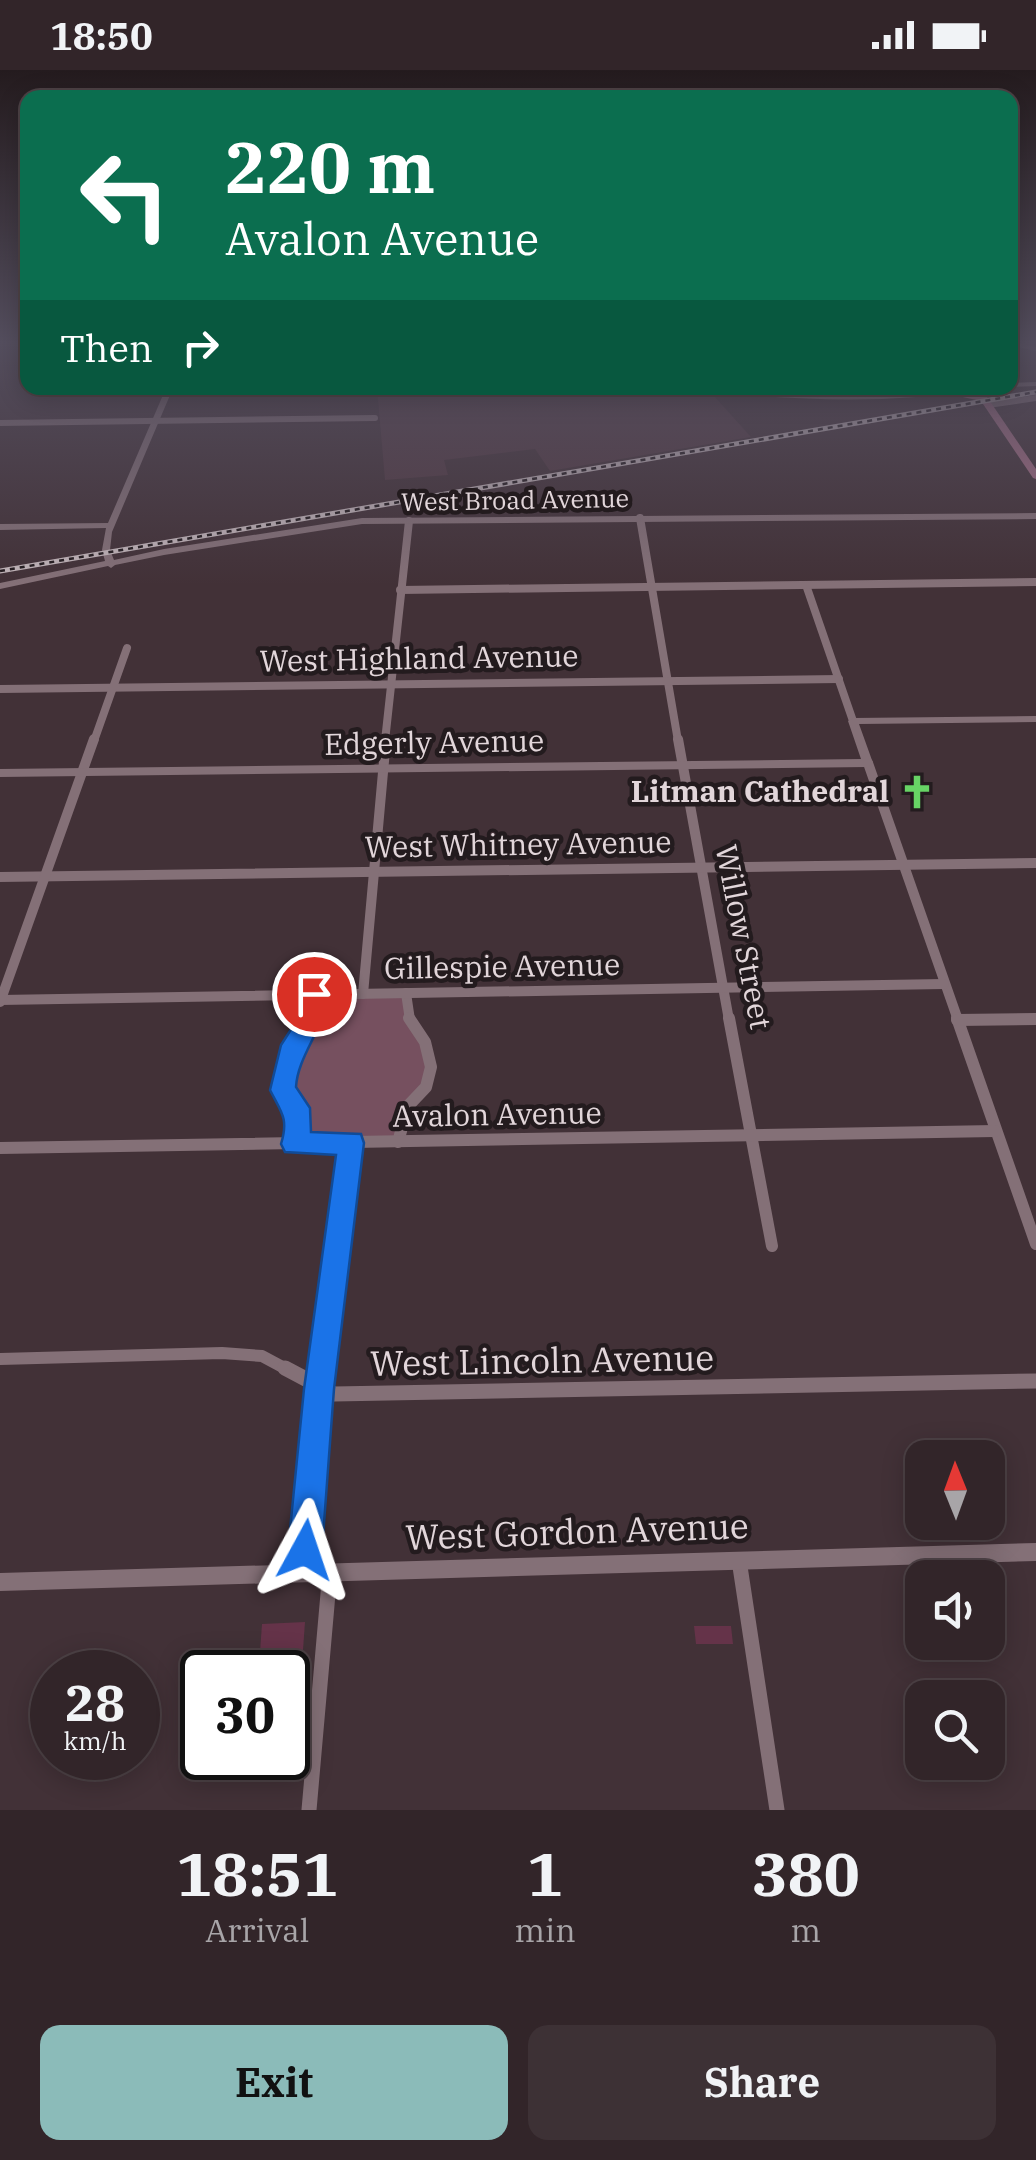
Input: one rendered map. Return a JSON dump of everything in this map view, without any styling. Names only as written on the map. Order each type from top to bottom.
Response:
[{"type":"main road","points":[[1000,422],[1036,476]]},
{"type":"street","points":[[0,423],[62,422]]},
{"type":"street","points":[[111,565],[105,545],[110,525],[153,422]]},
{"type":"street","name":"West Broad Avenue","points":[[0,586],[149,554],[302,528],[409,521],[1036,516]]},
{"type":"street","name":"Willow Street","points":[[640,518],[686,765],[700,867],[772,1246]]},
{"type":"street","points":[[363,994],[409,521]]},
{"type":"street","points":[[0,527],[110,525]]},
{"type":"street","points":[[400,590],[1036,582]]},
{"type":"street","points":[[806,586],[1035,1240]]},
{"type":"street","points":[[0,1001],[128,648]]},
{"type":"street","name":"West Highland Avenue","points":[[0,689],[839,679]]},
{"type":"street","points":[[854,721],[1036,719]]},
{"type":"street","name":"Edgerly Avenue","points":[[0,773],[868,763]]},
{"type":"street","name":"West Whitney Avenue","points":[[0,877],[1036,863]]},
{"type":"street","name":"Gillespie Avenue","points":[[0,1001],[944,984]]},
{"type":"street","points":[[398,1142],[408,1106],[426,1087],[431,1067],[425,1042],[407,1016],[406,993]]},
{"type":"street","points":[[294,1144],[299,1128],[297,1108],[283,1090],[284,1076],[293,1045],[313,1016],[314,994]]},
{"type":"street","points":[[957,1020],[1036,1019]]},
{"type":"street","name":"Avalon Avenue","points":[[0,1148],[995,1131]]},
{"type":"street","points":[[304,1571],[319,1389],[351,1143]]},
{"type":"street","name":"West Lincoln Avenue","points":[[0,1359],[222,1353],[262,1356],[334,1394],[1036,1381]]},
{"type":"street","name":"West Gordon Avenue","points":[[0,1582],[1036,1552]]},
{"type":"street","points":[[739,1559],[777,1810]]},
{"type":"street","points":[[309,1810],[330,1570]]},
{"type":"shaded area","points":[[380,422],[738,422],[751,437],[550,471],[535,449],[444,460],[448,475],[385,480]]},
{"type":"shaded area","points":[[405,994],[429,1068],[397,1140],[297,1142],[299,1116],[287,1094],[289,1057],[315,996]]},
{"type":"building","points":[[305,1622],[303,1650],[260,1650],[262,1624]]},
{"type":"building","points":[[694,1626],[731,1626],[733,1644],[696,1644]]},
{"type":"railway","points":[[0,571],[861,422]]},
{"type":"place","name":"Litman Cathedral","points":[[917,792]]},
{"type":"route","points":[[305,1550],[319,1389],[351,1143],[294,1144],[299,1128],[297,1108],[283,1090],[284,1076],[293,1045],[313,1016],[314,994]]}]
